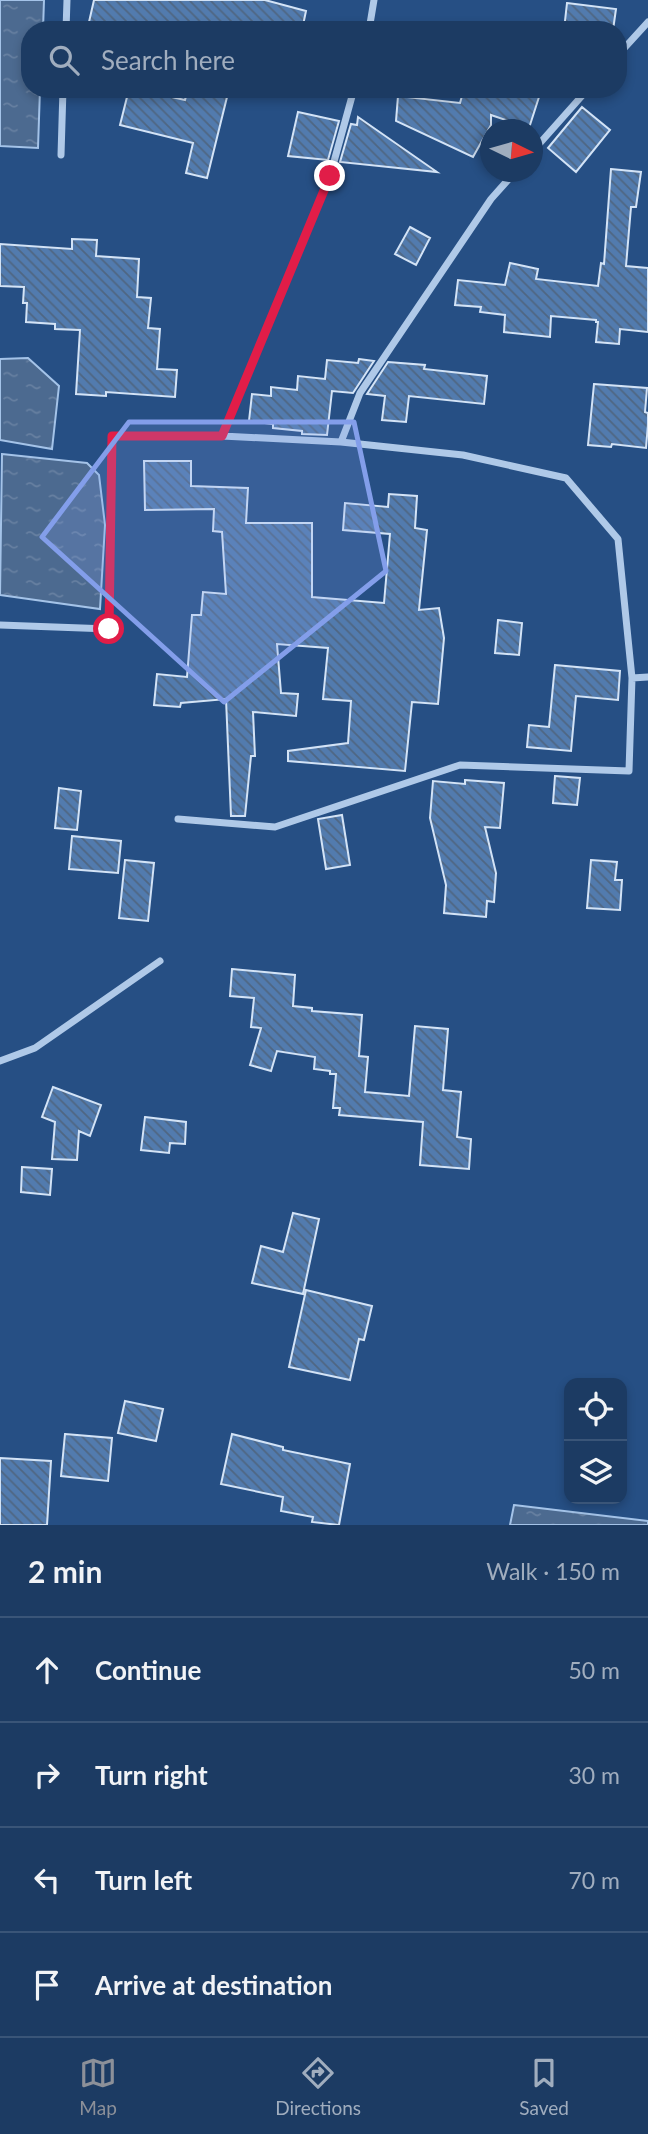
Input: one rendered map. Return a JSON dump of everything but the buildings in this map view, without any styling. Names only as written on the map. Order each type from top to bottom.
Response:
[{"type":"street","points":[[66,21],[67,0]]},
{"type":"street","points":[[370,21],[373,0]]},
{"type":"street","points":[[627,45],[648,22]]},
{"type":"street","points":[[61,155],[63,98]]},
{"type":"street","points":[[222,436],[330,176],[352,98]]},
{"type":"street","points":[[543,141],[580,98]]},
{"type":"street","points":[[341,442],[360,393],[491,199],[506,182]]},
{"type":"street","points":[[0,625],[109,629],[112,436],[222,436],[341,442],[463,454],[566,478],[618,539],[632,678],[629,771],[460,765],[275,827],[178,819]]},
{"type":"street","points":[[632,678],[648,677]]},
{"type":"street","points":[[0,1061],[36,1048],[160,961]]},
{"type":"highlighted area","points":[[129,422],[354,422],[386,571],[224,702],[42,537]]},
{"type":"water","points":[[0,0],[44,0],[43,21],[21,21],[21,98],[40,98],[38,148],[0,146]]},
{"type":"water","points":[[28,358],[59,386],[52,449],[0,440],[0,359]]},
{"type":"water","points":[[2,454],[87,463],[99,475],[105,525],[100,609],[0,595]]},
{"type":"water","points":[[514,1505],[648,1521],[648,1525],[510,1525]]},
{"type":"route","points":[[109,629],[112,436],[222,436],[330,176]]}]
